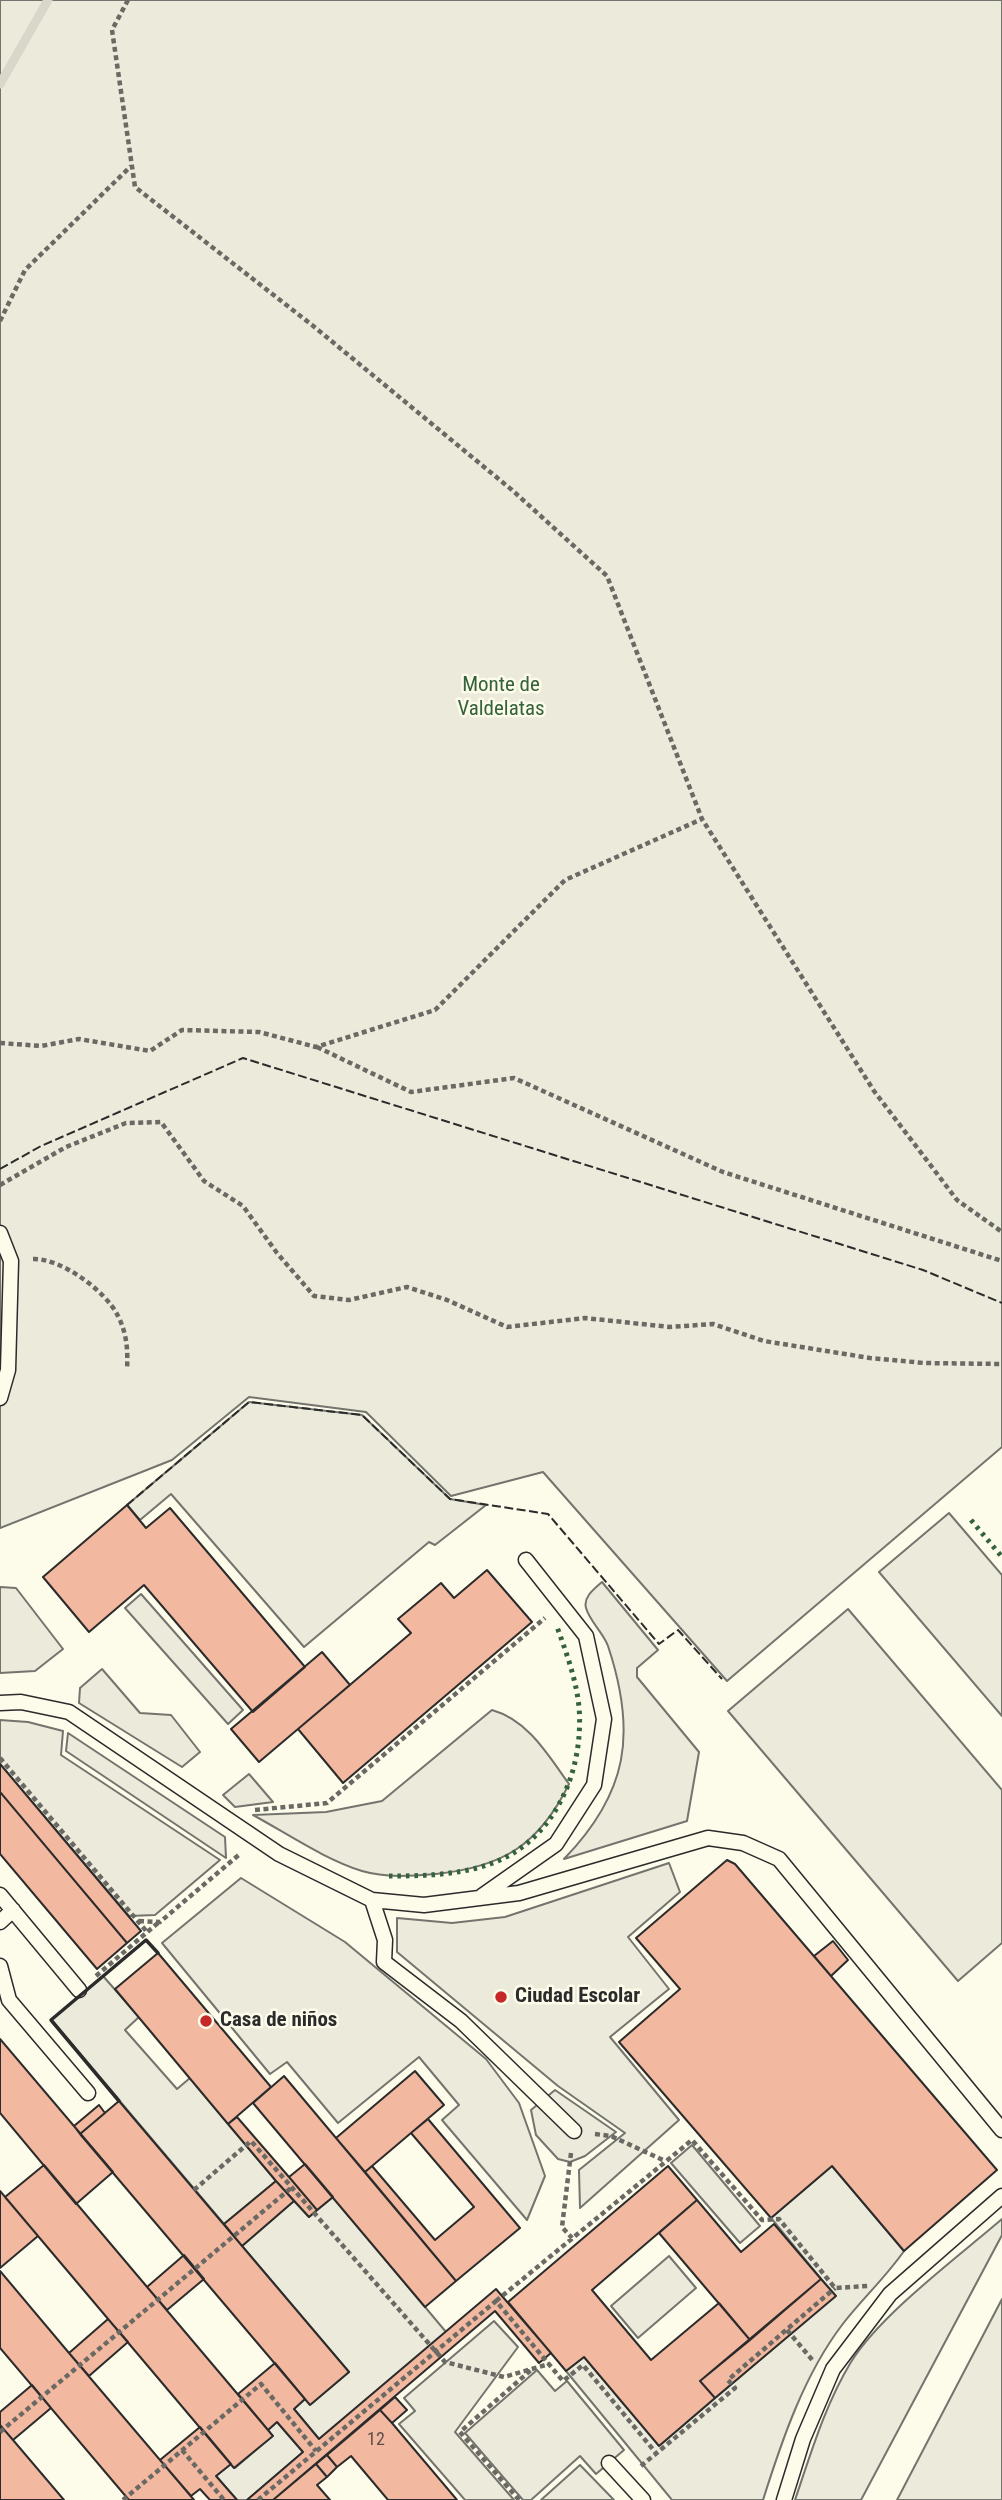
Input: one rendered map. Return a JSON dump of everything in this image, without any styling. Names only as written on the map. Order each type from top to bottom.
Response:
[{"type":"lane","points":[[0,1233],[12,1261],[8,1370],[0,1398]]},
{"type":"lane","points":[[478,1898],[556,1844],[594,1785],[604,1719],[586,1636],[526,1560]]},
{"type":"lane","points":[[0,1703],[22,1702],[69,1712],[279,1854],[372,1900],[424,1905],[519,1893],[708,1838],[743,1843],[779,1859],[1002,2130]]},
{"type":"lane","points":[[0,1895],[79,1990]]},
{"type":"lane","points":[[372,1900],[385,1940],[384,1962],[461,2021],[574,2131]]},
{"type":"lane","points":[[0,1922],[13,1910]]},
{"type":"lane","points":[[0,1966],[9,2000],[88,2093]]},
{"type":"lane","points":[[784,2500],[803,2439],[833,2369],[890,2294],[1002,2196]]},
{"type":"lane","points":[[609,2463],[643,2500]]},
{"type":"path","points":[[128,0],[112,30],[135,187],[333,342],[512,490],[607,576],[702,819],[874,1091],[957,1200],[1002,1232]]},
{"type":"path","points":[[0,321],[24,270],[132,165]]},
{"type":"path","points":[[316,1047],[435,1010],[565,880],[702,819]]},
{"type":"path","points":[[0,1043],[41,1046],[79,1039],[150,1051],[182,1030],[259,1032],[316,1047],[411,1092],[514,1078],[723,1172],[1002,1261]]},
{"type":"path","points":[[0,1185],[66,1147],[127,1123],[161,1122],[204,1181],[243,1206],[277,1253],[314,1296],[349,1300],[407,1287],[447,1300],[507,1328],[585,1318],[670,1327],[713,1324],[764,1341],[870,1358],[924,1363],[1002,1364]]},
{"type":"path","points":[[12,1261],[48,1259],[77,1272],[117,1313],[128,1343],[127,1370]]},
{"type":"path","points":[[223,1817],[239,1811],[327,1803],[555,1609]]},
{"type":"path","points":[[0,1758],[147,1932]]},
{"type":"path","points":[[79,1990],[257,1840]]},
{"type":"path","points":[[138,1921],[159,1922]]},
{"type":"path","points":[[572,2238],[562,2227],[574,2131],[611,2136],[666,2161]]},
{"type":"path","points":[[258,2500],[692,2140],[762,2220],[779,2219],[835,2288]]},
{"type":"path","points":[[194,2190],[251,2141],[445,2362],[504,2377],[550,2364]]},
{"type":"path","points":[[0,2432],[291,2188]]},
{"type":"path","points":[[496,2301],[563,2381],[583,2365],[656,2453],[735,2388],[728,2381],[835,2288],[871,2286]]},
{"type":"path","points":[[787,2330],[821,2371]]},
{"type":"path","points":[[519,2500],[460,2432],[532,2369]]},
{"type":"path","points":[[123,2500],[261,2384],[316,2451]]},
{"type":"path","points":[[182,2450],[224,2500]]},
{"type":"green space","name":"Monte de Valdelatas","points":[[0,0],[1002,0],[1002,1447],[727,1681],[543,1472],[451,1496],[366,1412],[249,1397],[172,1460],[0,1528]]},
{"type":"green space","points":[[249,1402],[362,1415],[450,1499],[486,1505],[435,1545],[429,1542],[304,1647],[171,1494],[140,1520],[127,1505]]},
{"type":"green space","points":[[949,1513],[1002,1575],[1002,1716],[879,1572]]},
{"type":"green space","points":[[602,1582],[658,1650],[637,1668],[637,1677],[699,1752],[687,1821],[564,1859],[602,1810],[614,1786],[621,1760],[624,1734],[617,1677],[608,1646],[590,1618],[585,1604],[590,1594]]},
{"type":"green space","points":[[0,1587],[16,1588],[63,1649],[35,1671],[0,1673]]},
{"type":"green space","points":[[848,1609],[1002,1790],[1002,1943],[958,1981],[728,1711]]},
{"type":"green space","points":[[102,1669],[140,1713],[171,1715],[200,1752],[182,1767],[79,1703],[80,1688]]},
{"type":"green space","points":[[492,1710],[505,1715],[527,1730],[569,1784],[545,1823],[516,1849],[500,1859],[460,1871],[380,1875],[334,1860],[253,1815],[326,1812],[382,1801]]},
{"type":"green space","points":[[0,1720],[28,1722],[63,1731],[61,1755],[220,1860],[155,1915],[129,1916],[0,1764]]},
{"type":"green space","points":[[249,1774],[273,1802],[235,1807],[223,1795]]},
{"type":"green space","points":[[669,1863],[680,1892],[628,1937],[669,1989],[610,2037],[679,2120],[580,2208],[579,2170],[625,2133],[558,2086],[397,1952],[397,1918],[452,1923],[505,1917]]},
{"type":"green space","points":[[241,1878],[345,1942],[486,2059],[519,2103],[545,2176],[527,2220],[442,2120],[459,2105],[419,2057],[338,2123],[287,2062],[270,2074],[162,1943]]},
{"type":"green space","points":[[103,1976],[139,2017],[125,2030],[177,2089],[190,2078],[276,2181],[224,2224],[51,2020]]},
{"type":"green space","points":[[692,2145],[760,2226],[740,2243],[671,2163]]},
{"type":"green space","points":[[832,2166],[904,2251],[842,2325],[816,2365],[786,2431],[763,2500],[672,2500],[566,2371],[584,2357],[660,2445],[835,2296],[771,2218]]},
{"type":"green space","points":[[333,2197],[446,2332],[319,2439],[294,2409],[305,2399],[311,2404],[349,2372],[242,2246],[294,2201],[309,2217]]},
{"type":"green space","points":[[1002,2219],[1002,2235],[861,2500],[795,2500],[834,2395],[864,2344],[900,2306]]},
{"type":"green space","points":[[669,2256],[696,2288],[638,2338],[611,2306]]},
{"type":"green space","points":[[1002,2299],[1002,2500],[897,2500]]},
{"type":"green space","points":[[494,2321],[518,2347],[455,2432],[514,2500],[465,2500],[399,2424],[415,2411],[404,2398]]},
{"type":"green space","points":[[277,2422],[303,2452],[247,2500],[237,2500],[216,2476],[231,2464],[235,2468],[272,2436],[268,2430]]},
{"type":"green space","points":[[580,2465],[614,2500],[541,2500]]},
{"type":"shaded area","points":[[141,1594],[243,1710],[228,1724],[125,1608]]},
{"type":"shaded area","points":[[68,1733],[225,1837],[226,1858],[66,1751]]},
{"type":"shaded area","points":[[555,2090],[616,2132],[585,2156],[570,2162],[558,2159],[536,2135],[531,2110]]},
{"type":"shaded area","points":[[537,2370],[555,2391],[567,2381],[624,2450],[596,2474],[580,2456],[531,2500],[523,2500],[465,2433]]},
{"type":"building","points":[[127,1505],[146,1528],[170,1508],[305,1667],[253,1712],[144,1585],[89,1632],[43,1577]]},
{"type":"building","points":[[487,1570],[532,1622],[343,1783],[298,1729],[411,1633],[398,1619],[441,1583],[454,1598]]},
{"type":"building","points":[[322,1652],[350,1685],[259,1762],[231,1729]]},
{"type":"building","points":[[0,1764],[141,1931],[127,1943],[0,1792]]},
{"type":"building","points":[[0,1792],[127,1943],[97,1969],[0,1854]]},
{"type":"building","points":[[727,1860],[735,1864],[997,2170],[904,2251],[832,2166],[771,2218],[619,2042],[680,1989],[636,1938]]},
{"type":"building","points":[[833,1941],[848,1960],[831,1976],[814,1956]]},
{"type":"building","points":[[158,1953],[271,2087],[228,2124],[115,1989]]},
{"type":"building","points":[[0,2039],[113,2172],[76,2204],[0,2113]]},
{"type":"building","points":[[415,2071],[444,2105],[365,2172],[336,2138]]},
{"type":"building","points":[[284,2076],[456,2281],[425,2307],[253,2103]]},
{"type":"building","points":[[119,2101],[349,2372],[310,2405],[80,2134]]},
{"type":"building","points":[[99,2105],[105,2113],[80,2134],[74,2126]]},
{"type":"building","points":[[237,2117],[317,2210],[309,2217],[228,2124]]},
{"type":"building","points":[[428,2119],[520,2228],[456,2281],[365,2172],[372,2166],[435,2240],[474,2207],[411,2133]]},
{"type":"building","points":[[305,2164],[333,2197],[317,2210],[289,2177]]},
{"type":"building","points":[[44,2165],[273,2436],[234,2468],[5,2197]]},
{"type":"building","points":[[668,2166],[697,2200],[592,2290],[651,2360],[719,2303],[750,2340],[700,2381],[715,2398],[659,2446],[584,2357],[566,2371],[508,2302]]},
{"type":"building","points":[[276,2181],[294,2201],[242,2246],[224,2224]]},
{"type":"building","points":[[0,2191],[38,2236],[0,2268]]},
{"type":"building","points":[[697,2200],[741,2252],[774,2224],[821,2279],[750,2340],[659,2233]]},
{"type":"building","points":[[184,2255],[204,2279],[167,2310],[147,2287]]},
{"type":"building","points":[[0,2271],[194,2500],[129,2500],[0,2348]]},
{"type":"building","points":[[821,2279],[836,2296],[715,2398],[700,2381]]},
{"type":"building","points":[[496,2289],[551,2353],[539,2363],[495,2311],[273,2500],[247,2500],[303,2452],[277,2422],[268,2430],[238,2394],[275,2363],[305,2399],[294,2409],[319,2439]]},
{"type":"building","points":[[108,2319],[128,2342],[89,2376],[69,2353]]},
{"type":"building","points":[[32,2385],[51,2408],[13,2440],[0,2425],[0,2412]]},
{"type":"building","points":[[395,2397],[407,2410],[392,2423],[380,2410]]},
{"type":"building","points":[[380,2410],[457,2500],[388,2500],[351,2456],[337,2467],[327,2455]]},
{"type":"building","points":[[0,2425],[13,2440],[64,2500],[0,2500]]},
{"type":"building","points":[[200,2427],[231,2464],[216,2476],[237,2500],[210,2500],[200,2489],[191,2496],[160,2460]]},
{"type":"building","points":[[327,2455],[337,2467],[327,2477],[316,2464]]},
{"type":"building","points":[[316,2464],[327,2477],[317,2485],[330,2500],[273,2500]]},
{"type":"waterway","points":[[0,84],[48,0]]},
{"type":"hedge","points":[[971,1520],[1002,1557]]},
{"type":"hedge","points":[[389,1876],[446,1874],[487,1865],[520,1848],[538,1834],[552,1816],[571,1775],[579,1730],[576,1686],[556,1624]]},
{"type":"fence","points":[[0,1169],[41,1146],[243,1058],[923,1270],[1002,1303]]},
{"type":"fence","points":[[127,1505],[249,1402],[362,1415],[450,1499],[548,1514],[659,1644],[678,1630],[722,1679]]},
{"type":"wall","points":[[119,2101],[51,2020],[146,1940],[158,1953]]},
{"type":"place","name":"Ciudad Escolar","points":[[501,1997]]},
{"type":"place","name":"Casa de niños","points":[[206,2021]]}]
